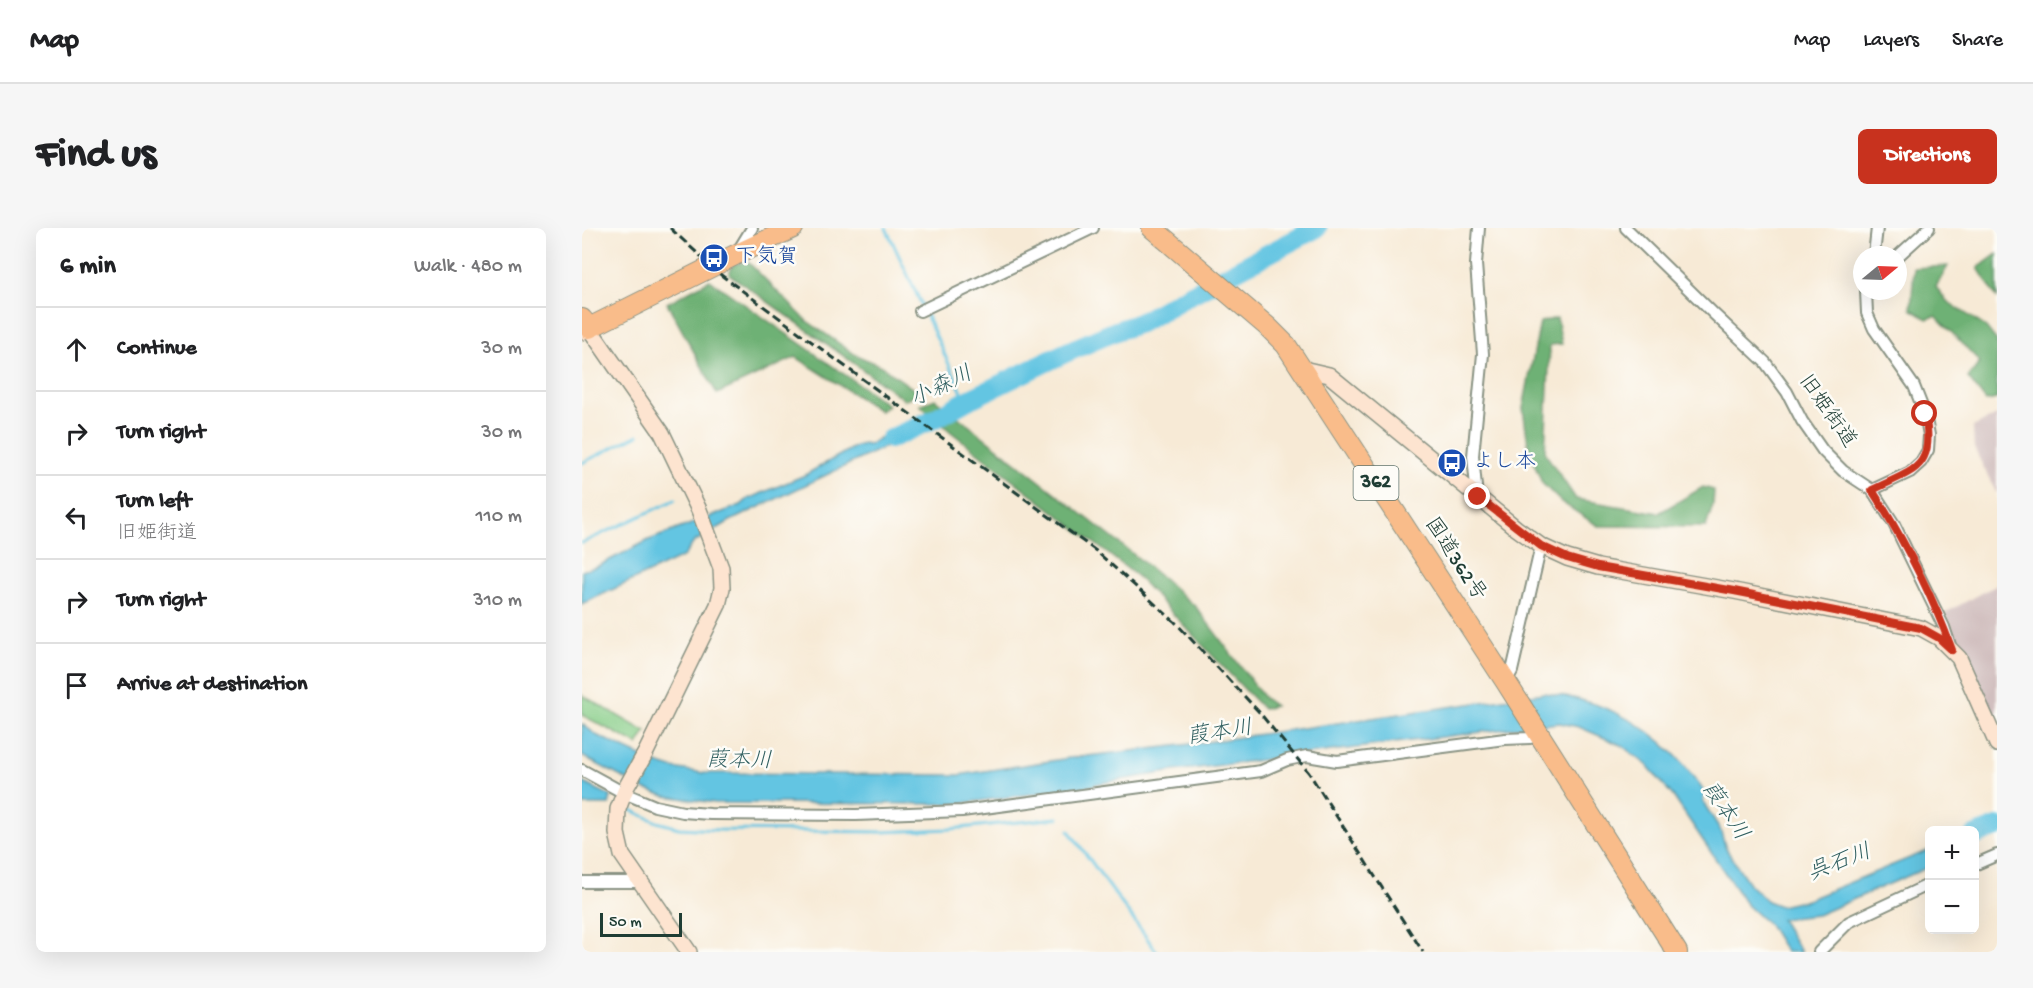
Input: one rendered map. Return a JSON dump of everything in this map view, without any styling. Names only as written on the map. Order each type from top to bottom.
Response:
[{"type":"highway","points":[[584,326],[793,228]]},
{"type":"highway","name":"国道362号","points":[[1163,232],[1205,274],[1226,290],[1286,345],[1508,686],[1677,952]]},
{"type":"street","points":[[735,255],[752,228]]},
{"type":"street","points":[[924,309],[1093,228]]},
{"type":"street","points":[[1478,497],[1473,456],[1483,354],[1476,264],[1479,228]]},
{"type":"street","name":"旧姫街道","points":[[1626,228],[1765,362],[1787,392],[1802,421],[1823,451],[1843,471],[1872,490],[1894,524],[1944,627],[1952,650],[1963,665],[1997,744]]},
{"type":"street","points":[[1875,246],[1877,228]]},
{"type":"street","points":[[1907,248],[1929,228]]},
{"type":"street","points":[[1866,300],[1867,313],[1874,329],[1914,386],[1925,414],[1929,435],[1928,450],[1921,462],[1910,472],[1872,490]]},
{"type":"street","points":[[584,326],[662,433],[699,510],[721,568],[722,588],[718,605],[618,809],[617,833],[622,855],[689,952]]},
{"type":"street","points":[[1303,369],[1329,375],[1541,546],[1567,558],[1598,567],[1921,628],[1939,638],[1952,650]]},
{"type":"street","points":[[1508,686],[1541,546]]},
{"type":"street","points":[[582,770],[655,806],[683,812],[856,815],[962,811],[1261,771],[1287,760],[1307,756],[1337,761],[1505,739],[1530,738],[1537,734]]},
{"type":"street","points":[[1979,863],[1997,855]]},
{"type":"street","points":[[582,882],[640,882]]},
{"type":"street","points":[[1819,952],[1849,922],[1925,886]]},
{"type":"shaded area","points":[[1997,415],[1997,494],[1974,448],[1973,427]]},
{"type":"shaded area","points":[[1997,585],[1997,728],[1945,613]]},
{"type":"green space","points":[[1997,254],[1997,298],[1978,268]]},
{"type":"green space","points":[[748,262],[807,321],[856,355],[881,366],[919,393],[905,400],[729,274],[733,264]]},
{"type":"green space","points":[[1948,266],[1936,287],[1947,301],[1986,327],[1997,341],[1997,399],[1986,401],[1968,378],[1980,362],[1936,316],[1927,319],[1911,309],[1914,268]]},
{"type":"green space","points":[[710,280],[888,405],[880,411],[796,357],[717,394],[667,303]]},
{"type":"green space","points":[[1557,318],[1562,344],[1550,345],[1545,453],[1576,499],[1659,513],[1703,487],[1714,490],[1713,505],[1706,527],[1598,526],[1561,502],[1542,483],[1529,451],[1523,408],[1540,322]]},
{"type":"green space","points":[[935,399],[1142,561],[1196,607],[1264,698],[1275,706],[1263,709],[1138,577],[951,432],[920,405]]},
{"type":"green space","points":[[582,695],[646,732],[638,745],[582,715]]},
{"type":"water","points":[[915,425],[910,435],[730,521],[694,542],[684,556],[582,604],[582,571],[598,566],[649,540],[741,505],[748,499],[805,475],[854,447],[862,444],[869,445],[892,429]]},
{"type":"water","points":[[1544,693],[1562,696],[1615,712],[1647,731],[1675,755],[1704,791],[1703,802],[1720,829],[1726,849],[1750,885],[1767,901],[1780,906],[1807,900],[1925,852],[1925,869],[1817,915],[1781,919],[1801,952],[1786,952],[1770,926],[1746,904],[1673,796],[1647,765],[1621,745],[1579,727],[1560,723],[1174,771],[1093,786],[956,804],[715,803],[665,796],[644,789],[582,756],[582,724],[598,736],[656,763],[704,773],[959,775],[1070,758],[1200,743]]},
{"type":"water","points":[[582,782],[611,796],[609,805],[582,805]]},
{"type":"waterway","points":[[886,228],[966,401]]},
{"type":"waterway","name":"小森川","points":[[890,439],[1065,353],[1140,323],[1317,228]]},
{"type":"waterway","points":[[582,463],[638,435]]},
{"type":"waterway","points":[[582,543],[675,500]]},
{"type":"waterway","points":[[629,809],[657,822],[679,828],[719,830],[882,832],[950,829],[1058,818]]},
{"type":"waterway","name":"呉石川","points":[[1979,834],[1997,827]]},
{"type":"waterway","points":[[1069,831],[1157,952]]},
{"type":"railway","points":[[670,228],[721,275],[1096,551],[1175,622],[1259,712],[1309,773],[1423,952]]},
{"type":"place","name":"下気賀","points":[[714,258]]},
{"type":"place","name":"よし本","points":[[1452,463]]},
{"type":"route","points":[[1478,497],[1541,546],[1567,558],[1598,567],[1896,622],[1921,628],[1939,638],[1952,650],[1944,627],[1894,524],[1872,490],[1910,472],[1921,462],[1928,450],[1929,435],[1925,414]]},
{"type":"water label","name":"葭本川","points":[[1220,734]]},
{"type":"water label","name":"葭本川","points":[[739,762]]},
{"type":"water label","name":"葭本川","points":[[1724,812]]}]
